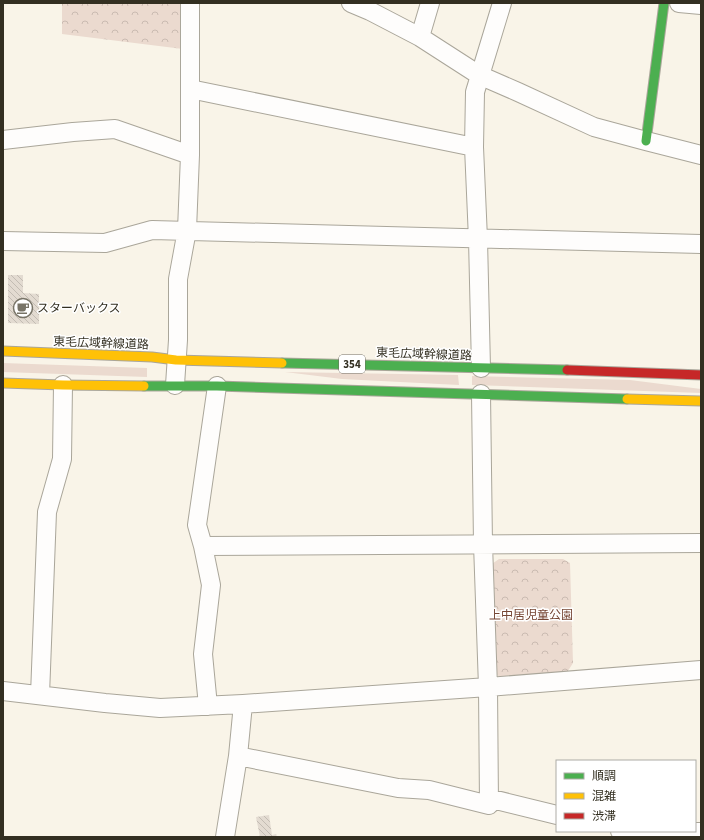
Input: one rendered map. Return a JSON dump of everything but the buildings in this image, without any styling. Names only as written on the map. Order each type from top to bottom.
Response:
[{"type":"main road","points":[[646,141],[664,3]]},
{"type":"main road","name":"東毛広域幹線道路","points":[[3,351],[152,357],[176,360],[701,375]]},
{"type":"main road","name":"354","points":[[3,383],[217,386],[701,401]]},
{"type":"street","points":[[175,385],[178,340],[178,279],[187,230],[190,155],[190,3]]},
{"type":"street","points":[[352,3],[420,37],[479,75],[594,127],[701,155]]},
{"type":"street","points":[[420,37],[430,3]]},
{"type":"street","points":[[481,368],[474,147],[475,92],[502,3]]},
{"type":"street","points":[[679,3],[701,5]]},
{"type":"street","points":[[190,89],[474,147]]},
{"type":"street","points":[[3,140],[115,129],[190,155]]},
{"type":"street","points":[[3,241],[105,243],[152,230],[187,230],[701,244]]},
{"type":"street","points":[[40,695],[47,512],[62,459],[64,385]]},
{"type":"street","points":[[208,706],[202,654],[211,585],[197,525],[217,386]]},
{"type":"street","points":[[238,756],[398,788],[429,790],[489,804],[488,687],[483,544],[481,394]]},
{"type":"street","points":[[203,546],[701,543]]},
{"type":"street","points":[[3,691],[160,708],[243,704],[488,687],[701,670]]},
{"type":"street","points":[[225,837],[238,756],[243,704]]},
{"type":"street","points":[[488,798],[556,815]]},
{"type":"street","points":[[625,832],[701,833],[701,837]]},
{"type":"green space","points":[[62,3],[181,3],[183,7],[183,49],[62,34]]},
{"type":"green space","points":[[3,363],[147,368],[147,377],[3,372]]},
{"type":"green space","points":[[285,372],[458,375],[459,385],[342,379]]},
{"type":"green space","points":[[472,376],[630,380],[701,389],[701,393],[472,385]]},
{"type":"green space","name":"上中居児童公園","points":[[499,559],[563,559],[570,563],[573,663],[566,674],[499,677],[492,668],[489,566]]},
{"type":"traffic: fast","points":[[646,141],[664,3]]},
{"type":"traffic: fast","points":[[282,363],[567,370]]},
{"type":"traffic: fast","points":[[144,386],[217,386],[627,399]]},
{"type":"traffic: slow","points":[[3,351],[152,357],[176,360],[282,363]]},
{"type":"traffic: slow","points":[[3,383],[144,386]]},
{"type":"traffic: slow","points":[[627,399],[701,401]]},
{"type":"traffic: jam","points":[[567,370],[701,375]]},
{"type":"place","name":"スターバックス","points":[[23,308]]}]
